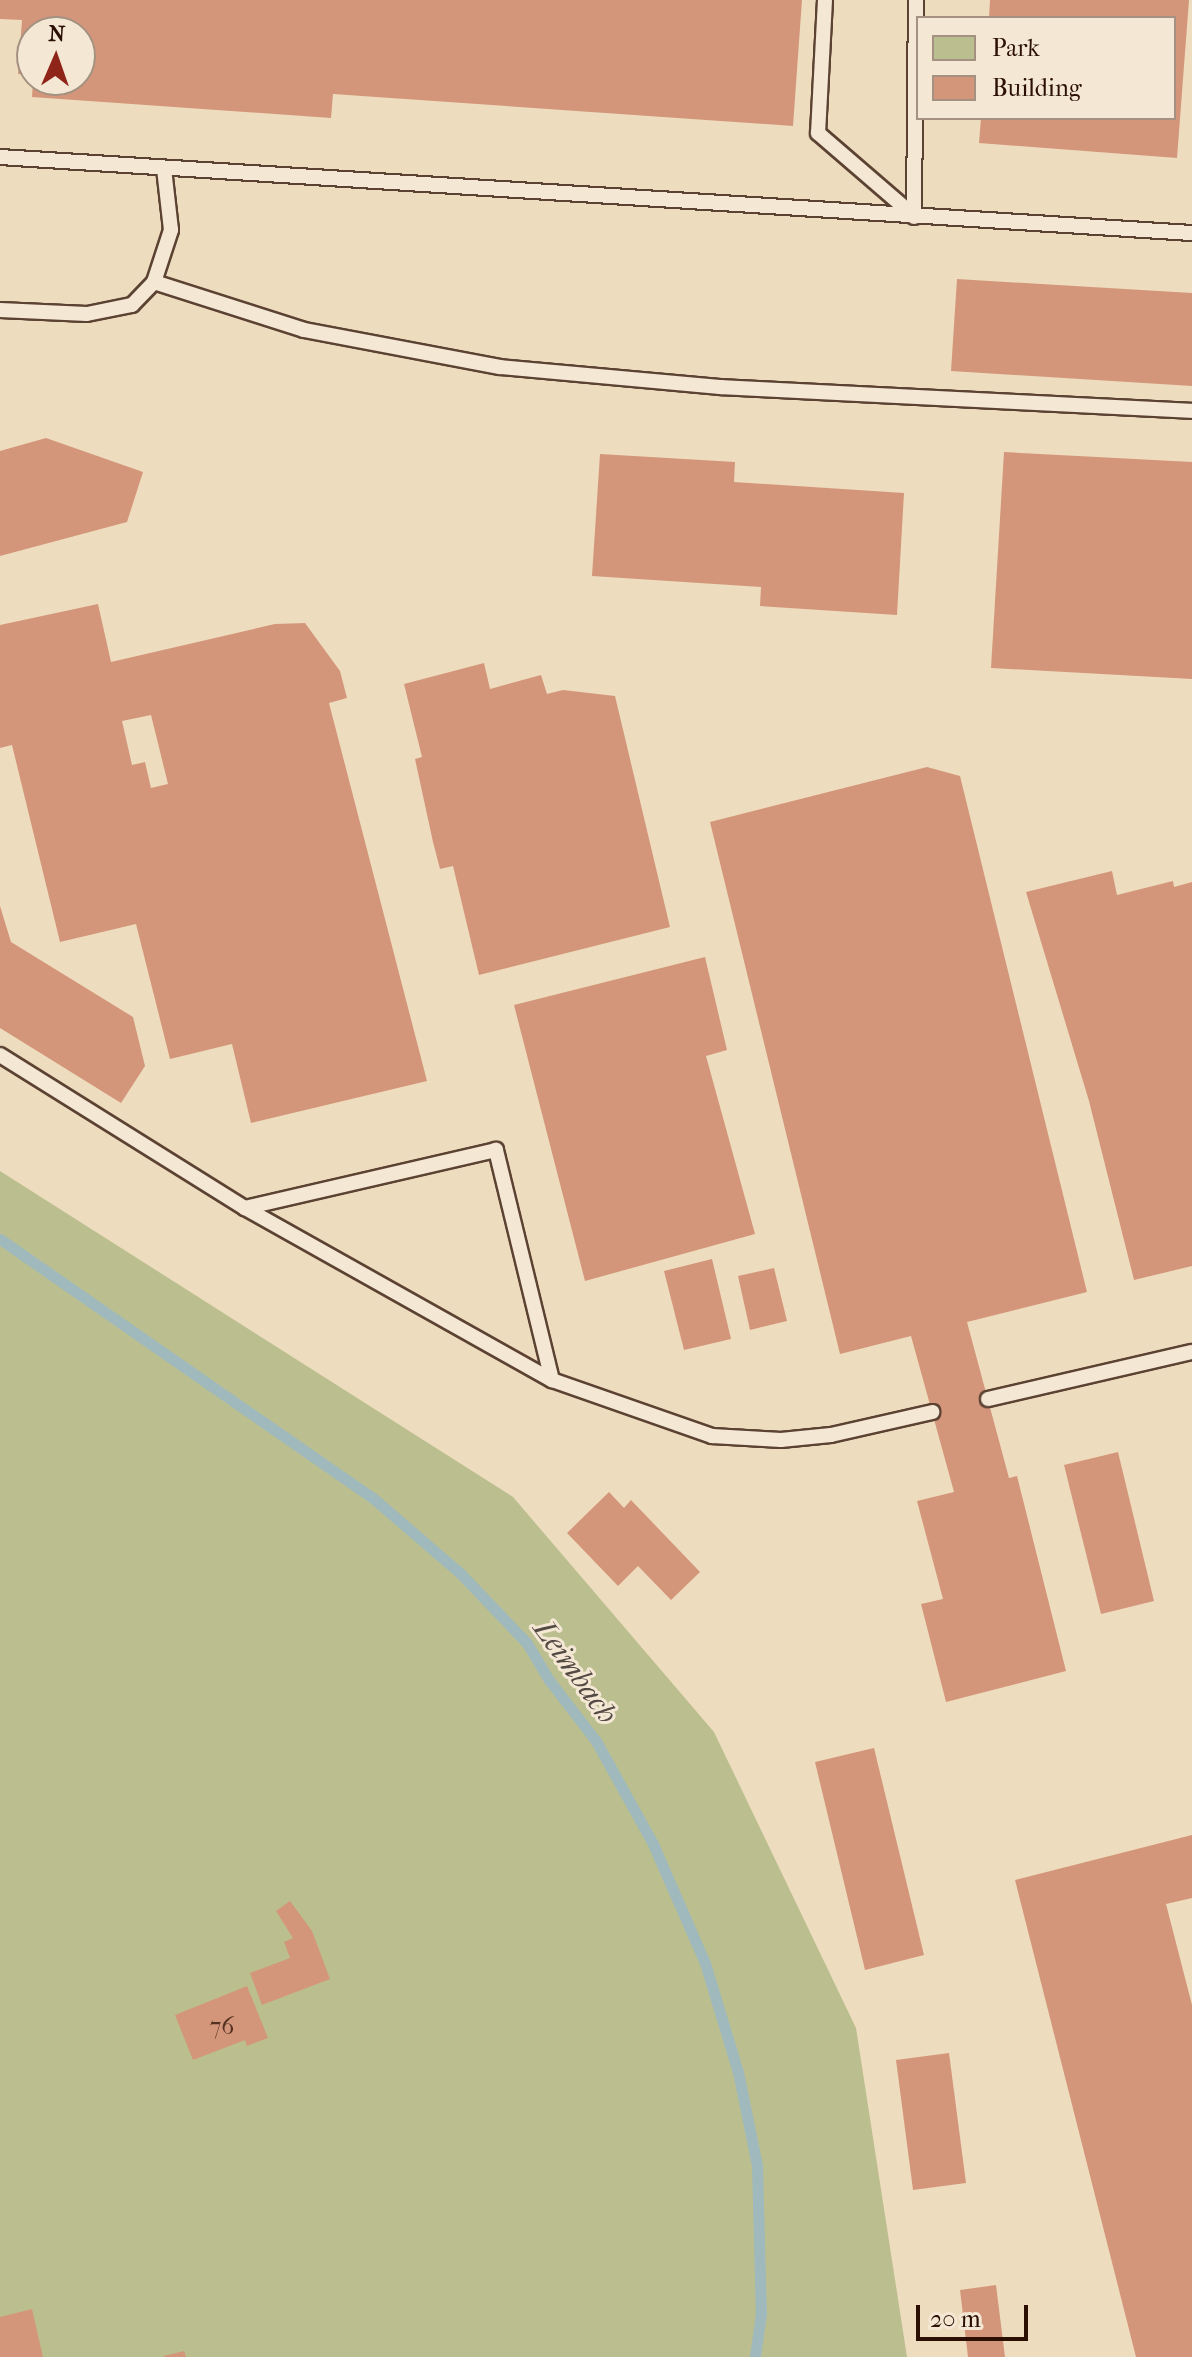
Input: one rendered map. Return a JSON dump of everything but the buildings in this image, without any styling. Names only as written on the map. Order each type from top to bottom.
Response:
[{"type":"lane","points":[[825,0],[818,133],[914,217]]},
{"type":"lane","points":[[914,217],[916,0]]},
{"type":"lane","points":[[0,157],[1192,233]]},
{"type":"lane","points":[[0,310],[87,314],[132,305],[154,282],[171,230],[164,169]]},
{"type":"lane","points":[[154,282],[304,330],[500,367],[721,387],[1192,411]]},
{"type":"lane","points":[[0,1055],[245,1208],[552,1380],[712,1436],[781,1440],[831,1435],[932,1412]]},
{"type":"lane","points":[[245,1208],[496,1150],[552,1380]]},
{"type":"lane","points":[[988,1399],[1192,1352]]},
{"type":"green space","points":[[0,1171],[513,1497],[714,1732],[856,2028],[907,2357],[0,2357]]},
{"type":"waterway","name":"Leimbach","points":[[0,1239],[373,1498],[460,1573],[527,1643],[549,1680],[596,1741],[653,1844],[705,1963],[738,2072],[757,2165],[761,2313],[755,2357]]}]
